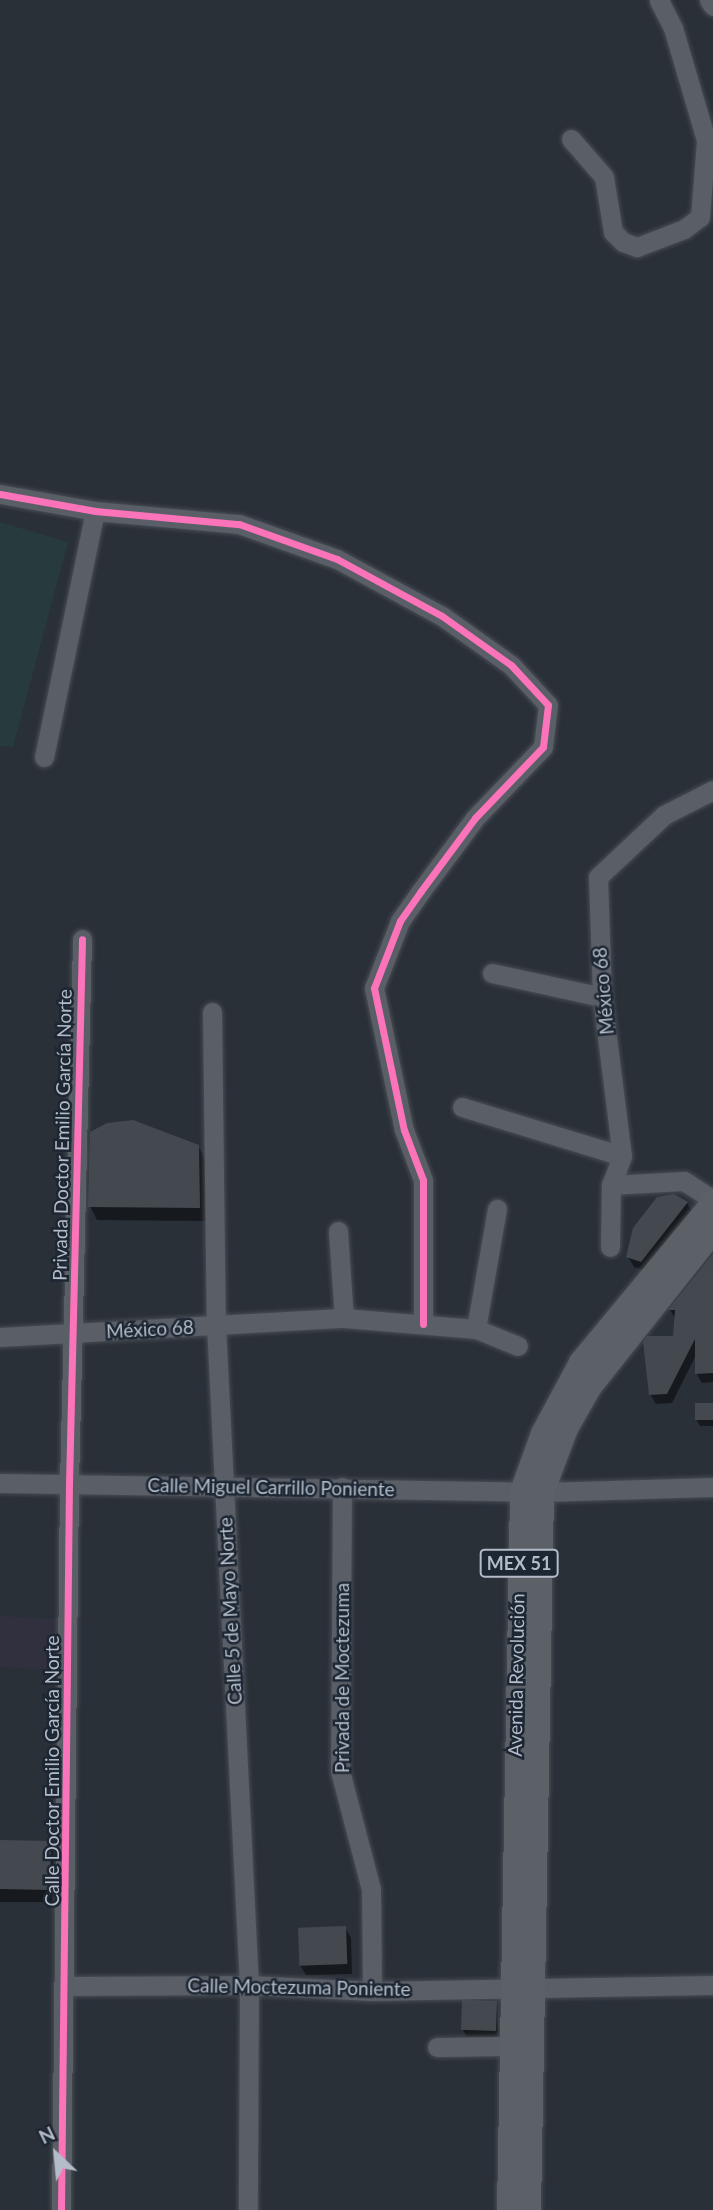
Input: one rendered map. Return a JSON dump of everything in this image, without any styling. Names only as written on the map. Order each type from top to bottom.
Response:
[{"type":"main road","name":"Avenida Revolución","points":[[508,2210],[509,1986],[531,1491],[542,1433],[580,1362],[713,1200]]},
{"type":"main road","name":"Avenida Revolución","points":[[529,2210],[532,1986],[531,1491],[590,1386],[713,1231]]},
{"type":"street","points":[[571,139],[604,177],[613,232],[623,242],[637,247],[684,229],[700,217],[706,140],[673,28],[659,0]]},
{"type":"street","points":[[709,0],[713,6]]},
{"type":"street","points":[[0,494],[95,511],[239,524],[337,559],[442,616],[511,665],[548,705],[543,747],[475,818],[414,901],[400,921],[374,988],[401,1118],[423,1180],[423,1324]]},
{"type":"street","points":[[44,757],[95,511]]},
{"type":"street","name":"México 68","points":[[610,1247],[611,1185],[622,1156],[602,998],[598,877],[664,815],[713,790]]},
{"type":"street","name":"Privada Doctor Emilio García Norte","points":[[73,1332],[82,939]]},
{"type":"street","points":[[492,973],[602,998]]},
{"type":"street","name":"Calle 5 de Mayo Norte","points":[[212,1012],[216,1325],[249,1985],[248,2210]]},
{"type":"street","points":[[462,1107],[622,1156]]},
{"type":"street","points":[[611,1185],[684,1181],[713,1200]]},
{"type":"street","points":[[476,1329],[497,1209]]},
{"type":"street","points":[[338,1231],[344,1318]]},
{"type":"street","name":"México 68","points":[[0,1337],[344,1318],[476,1329],[518,1346]]},
{"type":"street","name":"Calle Doctor Emilio García Norte","points":[[61,2210],[73,1332]]},
{"type":"street","name":"Calle Miguel Carrillo Poniente","points":[[0,1483],[531,1491],[713,1487]]},
{"type":"street","name":"Privada de Moctezuma","points":[[342,1487],[340,1771],[371,1889],[372,1991]]},
{"type":"street","name":"Calle Moctezuma Poniente","points":[[66,1986],[249,1985],[372,1991],[509,1986],[713,1985]]},
{"type":"street","points":[[437,2047],[509,2046]]},
{"type":"shaded area","points":[[0,1616],[57,1619],[54,1670],[0,1667]]},
{"type":"green space","points":[[0,522],[68,542],[13,747],[0,746]]},
{"type":"building","points":[[133,1120],[199,1145],[200,1208],[88,1207],[90,1132],[107,1123]]},
{"type":"building","points":[[674,1194],[688,1202],[641,1262],[626,1257],[633,1228],[657,1197]]},
{"type":"building","points":[[713,1254],[713,1373],[695,1374],[695,1339],[667,1394],[649,1395],[643,1342],[647,1336],[673,1336],[675,1310],[668,1310]]},
{"type":"building","points":[[695,1403],[713,1403],[713,1420],[695,1420]]},
{"type":"building","points":[[0,1840],[51,1841],[50,1890],[0,1889]]},
{"type":"building","points":[[346,1926],[347,1964],[299,1966],[298,1928]]},
{"type":"building","points":[[462,2000],[497,2001],[496,2031],[461,2030]]},
{"type":"cycle path","points":[[0,494],[95,511],[239,524],[337,559],[442,616],[511,665],[548,705],[543,747],[475,818],[421,891],[400,921],[374,988],[404,1130],[423,1180],[423,1324]]},
{"type":"cycle path","points":[[61,2210],[69,1484],[82,939]]}]
